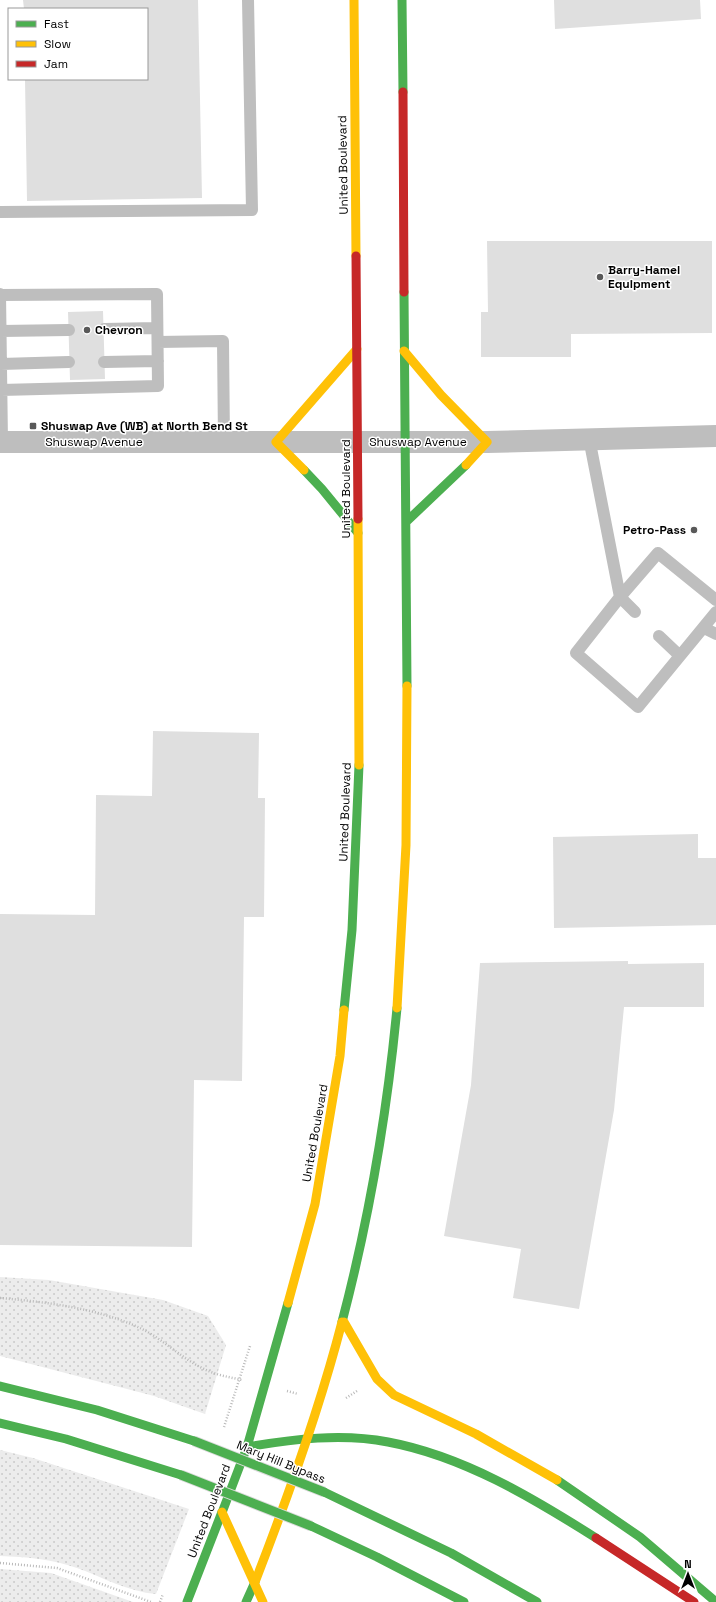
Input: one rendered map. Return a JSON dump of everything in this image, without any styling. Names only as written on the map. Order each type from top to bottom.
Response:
[{"type":"main road","name":"United Boulevard","points":[[187,1602],[247,1447],[277,1345],[315,1204],[340,1056],[352,930],[359,770],[354,0]]},
{"type":"main road","points":[[246,1602],[308,1438],[344,1322],[378,1156],[391,1060],[398,985],[408,752],[402,0]]},
{"type":"main road","points":[[357,349],[276,442],[322,489],[358,533]]},
{"type":"main road","points":[[404,351],[441,395],[486,442],[452,480],[406,522]]},
{"type":"main road","points":[[344,1322],[376,1379],[394,1395],[476,1434],[568,1486],[640,1537],[716,1602]]},
{"type":"main road","name":"Mary Hill Bypass","points":[[0,1386],[97,1410],[194,1441],[324,1492],[451,1553],[537,1602]]},
{"type":"main road","points":[[0,1423],[66,1439],[181,1475],[245,1499],[311,1526],[377,1557],[464,1602]]},
{"type":"main road","points":[[247,1447],[308,1438],[359,1438],[388,1442],[422,1451],[466,1467],[518,1493],[694,1602]]},
{"type":"main road","points":[[222,1512],[263,1602]]},
{"type":"street","name":"Shuswap Avenue","points":[[1,442],[486,442],[589,438],[716,436]]},
{"type":"lane","points":[[0,212],[252,210],[248,0]]},
{"type":"lane","points":[[1,390],[158,386],[157,294],[0,294],[1,442]]},
{"type":"lane","points":[[104,329],[157,328]]},
{"type":"lane","points":[[1,331],[69,330]]},
{"type":"lane","points":[[158,342],[223,341],[224,442]]},
{"type":"lane","points":[[104,362],[158,361]]},
{"type":"lane","points":[[1,364],[69,362]]},
{"type":"lane","points":[[589,438],[620,597],[635,612]]},
{"type":"lane","points":[[716,600],[658,553],[620,597],[576,653],[638,707],[679,655],[704,628],[716,612]]},
{"type":"lane","points":[[704,628],[716,634]]},
{"type":"lane","points":[[659,636],[679,655]]},
{"type":"path","points":[[0,1298],[79,1309],[127,1323],[157,1338],[204,1369],[218,1375],[238,1380],[252,1340]]},
{"type":"path","points":[[0,1563],[57,1568],[151,1602]]},
{"type":"shaded area","points":[[0,1277],[49,1280],[163,1300],[208,1316],[226,1345],[205,1414],[154,1396],[0,1356]]},
{"type":"shaded area","points":[[0,1450],[33,1458],[189,1509],[156,1594],[146,1593],[126,1587],[58,1562],[0,1556]]},
{"type":"shaded area","points":[[0,1569],[51,1573],[133,1602],[0,1602]]},
{"type":"building","points":[[23,0],[198,0],[202,198],[27,201],[25,80],[148,80],[148,8],[24,8]]},
{"type":"building","points":[[554,0],[700,0],[701,19],[555,29]]},
{"type":"building","name":"Barry-Hamel Equipment","points":[[487,241],[712,241],[712,333],[571,334],[571,357],[481,357],[481,312],[488,312]]},
{"type":"building","points":[[103,311],[105,379],[70,380],[68,312]]},
{"type":"building","points":[[153,731],[259,733],[258,798],[265,798],[264,917],[244,917],[242,1081],[194,1080],[192,1247],[0,1245],[0,914],[95,915],[96,795],[152,796]]},
{"type":"building","points":[[698,834],[698,858],[716,858],[716,925],[554,928],[553,837]]},
{"type":"building","points":[[628,961],[628,964],[704,963],[704,1007],[624,1007],[614,1110],[579,1309],[513,1298],[521,1249],[444,1236],[471,1085],[480,963]]},
{"type":"traffic: fast","points":[[402,0],[403,92]]},
{"type":"traffic: fast","points":[[404,292],[407,686]]},
{"type":"traffic: fast","points":[[406,522],[466,465]]},
{"type":"traffic: fast","points":[[304,470],[322,489],[358,533]]},
{"type":"traffic: fast","points":[[344,1010],[352,930],[359,765]]},
{"type":"traffic: fast","points":[[342,1322],[361,1244],[376,1166],[388,1087],[397,1008]]},
{"type":"traffic: fast","points":[[223,1510],[247,1447],[288,1303]]},
{"type":"traffic: fast","points":[[0,1386],[97,1410],[194,1441]]},
{"type":"traffic: fast","points":[[0,1423],[66,1439],[181,1475]]},
{"type":"traffic: fast","points":[[247,1447],[318,1438],[353,1438],[371,1439],[416,1449],[443,1457],[496,1480],[547,1508],[596,1538]]},
{"type":"traffic: fast","points":[[194,1441],[324,1492]]},
{"type":"traffic: fast","points":[[181,1475],[311,1526]]},
{"type":"traffic: fast","points":[[557,1480],[640,1537],[716,1602]]},
{"type":"traffic: fast","points":[[324,1492],[451,1553],[537,1602]]},
{"type":"traffic: fast","points":[[187,1602],[222,1512]]},
{"type":"traffic: fast","points":[[311,1526],[377,1557],[464,1602]]},
{"type":"traffic: fast","points":[[246,1602],[255,1582]]},
{"type":"traffic: slow","points":[[354,0],[356,256]]},
{"type":"traffic: slow","points":[[304,470],[276,442],[357,349]]},
{"type":"traffic: slow","points":[[404,351],[441,395],[487,442],[466,465]]},
{"type":"traffic: slow","points":[[358,519],[359,765]]},
{"type":"traffic: slow","points":[[397,1008],[406,845],[407,686]]},
{"type":"traffic: slow","points":[[288,1303],[315,1204],[340,1056],[344,1010]]},
{"type":"traffic: slow","points":[[255,1582],[302,1454],[342,1322]]},
{"type":"traffic: slow","points":[[344,1322],[377,1379],[394,1395],[476,1434],[557,1480]]},
{"type":"traffic: slow","points":[[222,1512],[263,1602]]},
{"type":"traffic: jam","points":[[403,92],[404,292]]},
{"type":"traffic: jam","points":[[356,256],[358,519]]},
{"type":"traffic: jam","points":[[596,1538],[694,1602]]},
{"type":"place","name":"Barry-Hamel Equipment","points":[[600,277]]},
{"type":"place","name":"Chevron","points":[[87,330]]},
{"type":"place","name":"Shuswap Ave (WB) at North Bend St","points":[[33,426]]},
{"type":"place","name":"Petro-Pass","points":[[694,530]]}]
